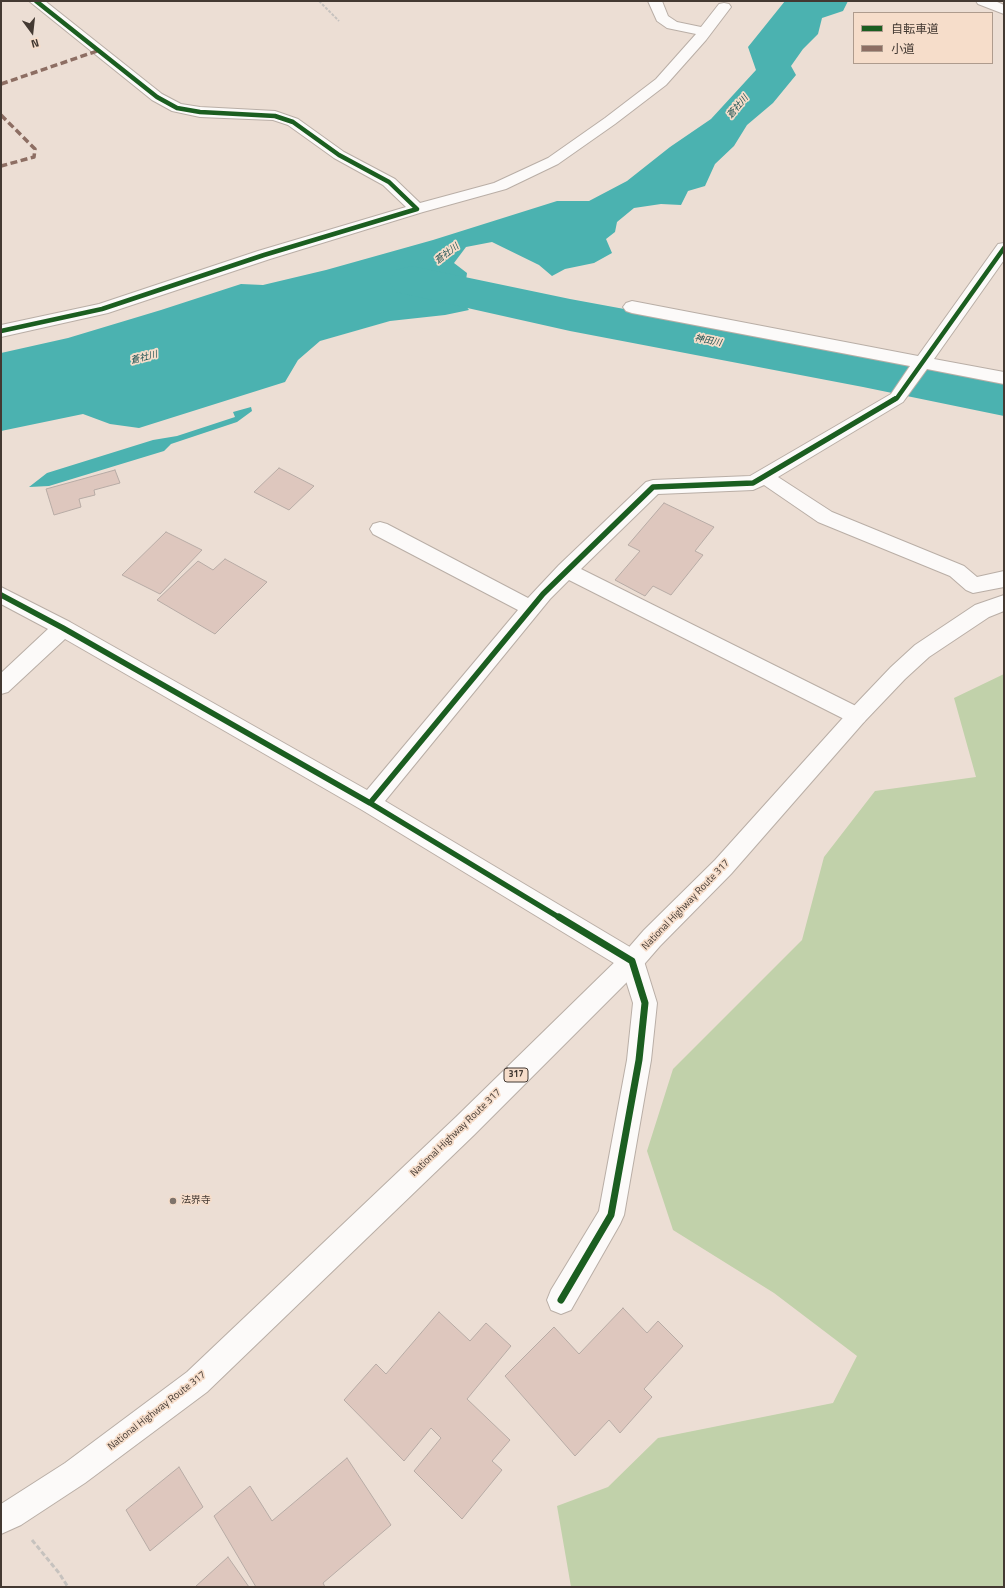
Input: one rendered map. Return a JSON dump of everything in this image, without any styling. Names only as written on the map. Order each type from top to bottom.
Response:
[{"type":"main road","points":[[36,1],[157,97],[177,108],[200,112],[275,116],[293,122],[340,155],[389,182],[417,209]]},
{"type":"main road","points":[[655,1],[662,18],[672,25],[704,32]]},
{"type":"main road","points":[[983,1],[1004,10]]},
{"type":"main road","points":[[1,331],[102,309],[264,255],[417,209],[500,186],[554,161],[661,82],[724,6]]},
{"type":"main road","points":[[370,803],[531,608],[566,570],[653,487],[754,483],[897,398],[1004,248]]},
{"type":"main road","points":[[632,307],[921,364],[1004,378]]},
{"type":"main road","points":[[765,477],[825,517],[957,570],[973,585],[1004,579]]},
{"type":"main road","points":[[380,529],[531,608]]},
{"type":"main road","points":[[566,570],[857,716]]},
{"type":"main road","points":[[1,595],[63,628],[370,803],[632,961],[645,1003],[639,1060],[611,1215],[561,1300]]},
{"type":"main road","name":"National Highway Route 317","points":[[6,1517],[75,1473],[197,1382],[465,1126],[632,961],[723,867],[857,716],[922,651],[982,611],[1004,603]]},
{"type":"main road","points":[[1,686],[63,628]]},
{"type":"path","points":[[319,1],[339,21]]},
{"type":"path","points":[[6,1517],[58,1573],[68,1587]]},
{"type":"green space","points":[[1004,674],[1004,1587],[571,1587],[557,1506],[608,1487],[658,1438],[833,1403],[857,1356],[774,1293],[673,1230],[647,1151],[673,1069],[802,940],[824,857],[875,791],[976,777],[954,698]]},
{"type":"water","name":"蒼社川","points":[[785,1],[848,1],[843,11],[822,18],[818,34],[803,49],[791,66],[796,75],[773,103],[747,125],[734,146],[715,164],[705,186],[688,191],[681,205],[661,204],[634,208],[617,222],[615,232],[606,239],[612,253],[594,263],[565,269],[552,276],[539,265],[492,242],[466,247],[454,263],[467,273],[463,302],[469,310],[445,315],[390,321],[320,341],[298,360],[285,382],[139,428],[110,424],[83,414],[1,431],[1,353],[68,338],[241,284],[263,285],[326,270],[433,240],[557,201],[589,201],[627,181],[670,147],[711,119],[756,70],[748,47]]},
{"type":"water","points":[[251,407],[252,411],[237,422],[171,444],[164,451],[49,486],[29,487],[47,473],[153,440],[177,436],[235,417],[233,412]]},
{"type":"building","points":[[279,468],[314,486],[289,510],[254,492]]},
{"type":"building","points":[[115,470],[120,483],[94,490],[95,495],[79,499],[81,507],[54,515],[46,489]]},
{"type":"building","points":[[664,503],[714,527],[695,551],[703,555],[671,595],[653,586],[645,596],[615,580],[640,551],[628,545]]},
{"type":"building","points":[[166,532],[202,550],[160,594],[122,575]]},
{"type":"building","points":[[225,559],[267,582],[215,634],[157,600],[198,561],[213,570]]},
{"type":"building","points":[[623,1308],[647,1333],[658,1321],[683,1346],[644,1389],[652,1397],[620,1433],[609,1420],[575,1456],[505,1376],[554,1327],[579,1354]]},
{"type":"building","points":[[439,1312],[470,1341],[486,1323],[511,1346],[467,1399],[510,1440],[492,1461],[502,1470],[462,1519],[414,1471],[441,1438],[431,1428],[404,1461],[344,1400],[376,1364],[386,1374]]},
{"type":"building","points":[[347,1458],[391,1525],[323,1583],[325,1587],[256,1587],[214,1516],[250,1486],[272,1521]]},
{"type":"building","points":[[179,1467],[203,1507],[150,1551],[126,1510]]},
{"type":"building","points":[[228,1557],[249,1587],[195,1587]]},
{"type":"waterway","name":"神田川","points":[[412,281],[570,315],[863,370],[1004,399]]},
{"type":"marked path","points":[[1,84],[100,50]]},
{"type":"marked path","points":[[1,115],[35,149],[34,157],[1,166]]},
{"type":"cycle path","points":[[1,331],[102,309],[264,255],[417,209],[389,182],[339,155],[293,122],[275,116],[200,112],[177,108],[157,97],[36,1]]},
{"type":"cycle path","points":[[370,803],[543,594],[653,487],[753,483],[897,398],[1004,248]]},
{"type":"cycle path","points":[[1,595],[63,628],[370,803],[632,961],[645,1003],[639,1060],[611,1215],[561,1300]]},
{"type":"place","name":"法界寺","points":[[173,1201]]}]
